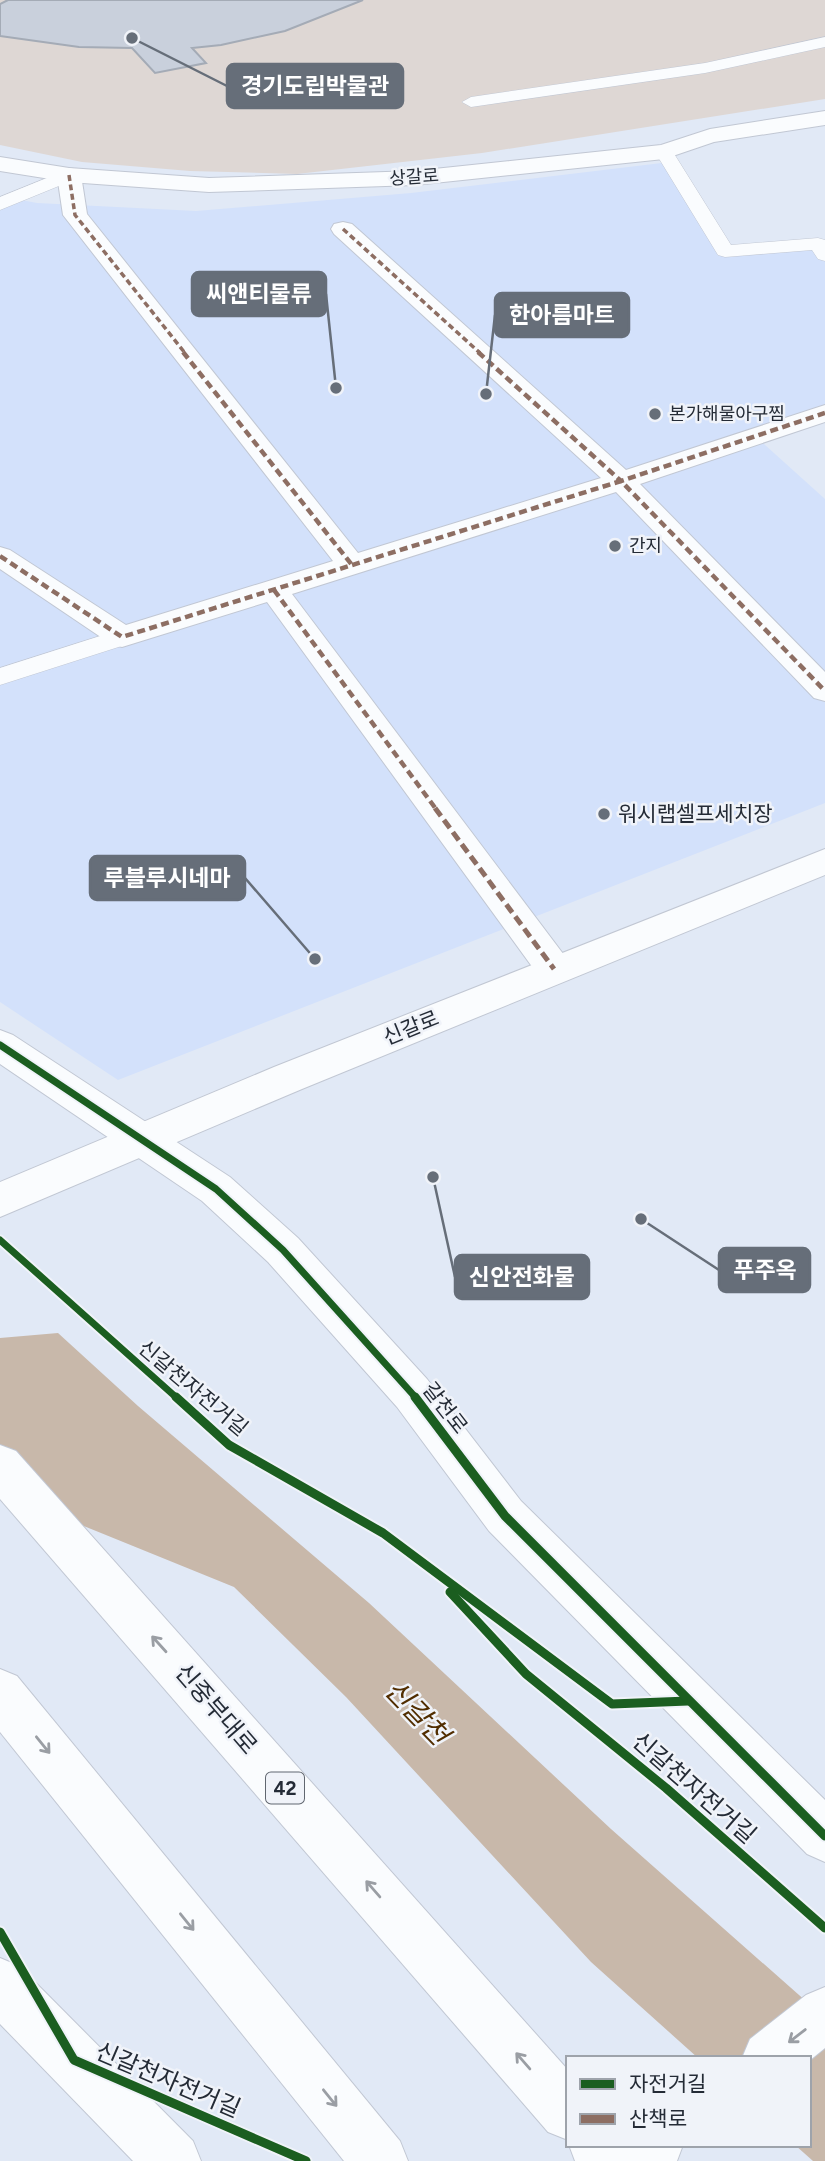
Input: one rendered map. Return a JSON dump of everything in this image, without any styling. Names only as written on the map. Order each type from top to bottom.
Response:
[{"type":"main road","name":"상갈로","points":[[0,164],[69,175],[209,185],[415,178],[664,152],[710,136],[825,118]]},
{"type":"main road","points":[[69,175],[75,215],[352,565]]},
{"type":"main road","points":[[342,229],[621,481],[825,691]]},
{"type":"main road","points":[[0,556],[122,637],[621,481],[825,413]]},
{"type":"main road","points":[[274,590],[554,970]]},
{"type":"main road","name":"신갈로","points":[[0,1200],[143,1138],[825,861]]},
{"type":"main road","name":"갈천로","points":[[0,1045],[216,1189],[283,1250],[411,1393],[505,1516],[825,1836]]},
{"type":"main road","name":"신중부대로","points":[[0,1466],[566,2110]]},
{"type":"main road","points":[[0,1693],[380,2161]]},
{"type":"main road","points":[[0,1985],[173,2161]]},
{"type":"main road","points":[[772,2056],[825,2014]]},
{"type":"main road","points":[[599,2147],[611,2161]]},
{"type":"main road","points":[[635,2161],[652,2147]]},
{"type":"lane","points":[[471,102],[705,68],[825,42]]},
{"type":"lane","points":[[664,152],[725,251],[818,244],[825,255]]},
{"type":"lane","points":[[0,204],[69,175]]},
{"type":"lane","points":[[0,677],[122,637]]},
{"type":"shaded area","points":[[0,0],[825,0],[825,99],[482,153],[297,174],[190,171],[82,162],[0,145]]},
{"type":"shaded area","points":[[670,162],[725,251],[818,244],[825,255],[825,413],[755,436],[825,499],[825,803],[118,1080],[0,1002],[0,196],[37,203],[196,211],[411,193]]},
{"type":"water","name":"신갈천","points":[[58,1333],[138,1406],[369,1603],[611,1829],[825,2018],[825,2161],[813,2161],[797,2147],[811,2147],[811,2056],[696,2056],[591,1962],[346,1697],[234,1587],[0,1492],[0,1338]]},
{"type":"building","points":[[8,0],[363,0],[285,31],[221,45],[192,48],[206,63],[155,73],[132,48],[79,47],[0,36],[0,4]]},
{"type":"marked path","points":[[69,175],[75,215],[352,565]]},
{"type":"marked path","points":[[343,229],[621,481],[825,413]]},
{"type":"marked path","points":[[0,556],[122,637],[621,481],[825,691]]},
{"type":"marked path","points":[[274,590],[554,969]]},
{"type":"cycle path","points":[[0,1045],[216,1189],[283,1250],[412,1393],[505,1516],[825,1836]]},
{"type":"cycle path","name":"신갈천자전거길","points":[[0,1240],[229,1445],[383,1533],[612,1704],[688,1701]]},
{"type":"cycle path","name":"신갈천자전거길","points":[[450,1592],[526,1674],[666,1788],[825,1928]]},
{"type":"cycle path","name":"신갈천자전거길","points":[[0,1932],[74,2060],[306,2161]]},
{"type":"place","name":"경기도립박물관","points":[[132,38]]},
{"type":"place","name":"씨앤티물류","points":[[336,388]]},
{"type":"place","name":"한아름마트","points":[[486,394]]},
{"type":"place","name":"본가해물아구찜","points":[[655,414]]},
{"type":"place","name":"간지","points":[[615,546]]},
{"type":"place","name":"워시랩셀프세치장","points":[[604,814]]},
{"type":"place","name":"루블루시네마","points":[[315,959]]},
{"type":"place","name":"신안전화물","points":[[433,1177]]},
{"type":"place","name":"푸주옥","points":[[641,1219]]}]
